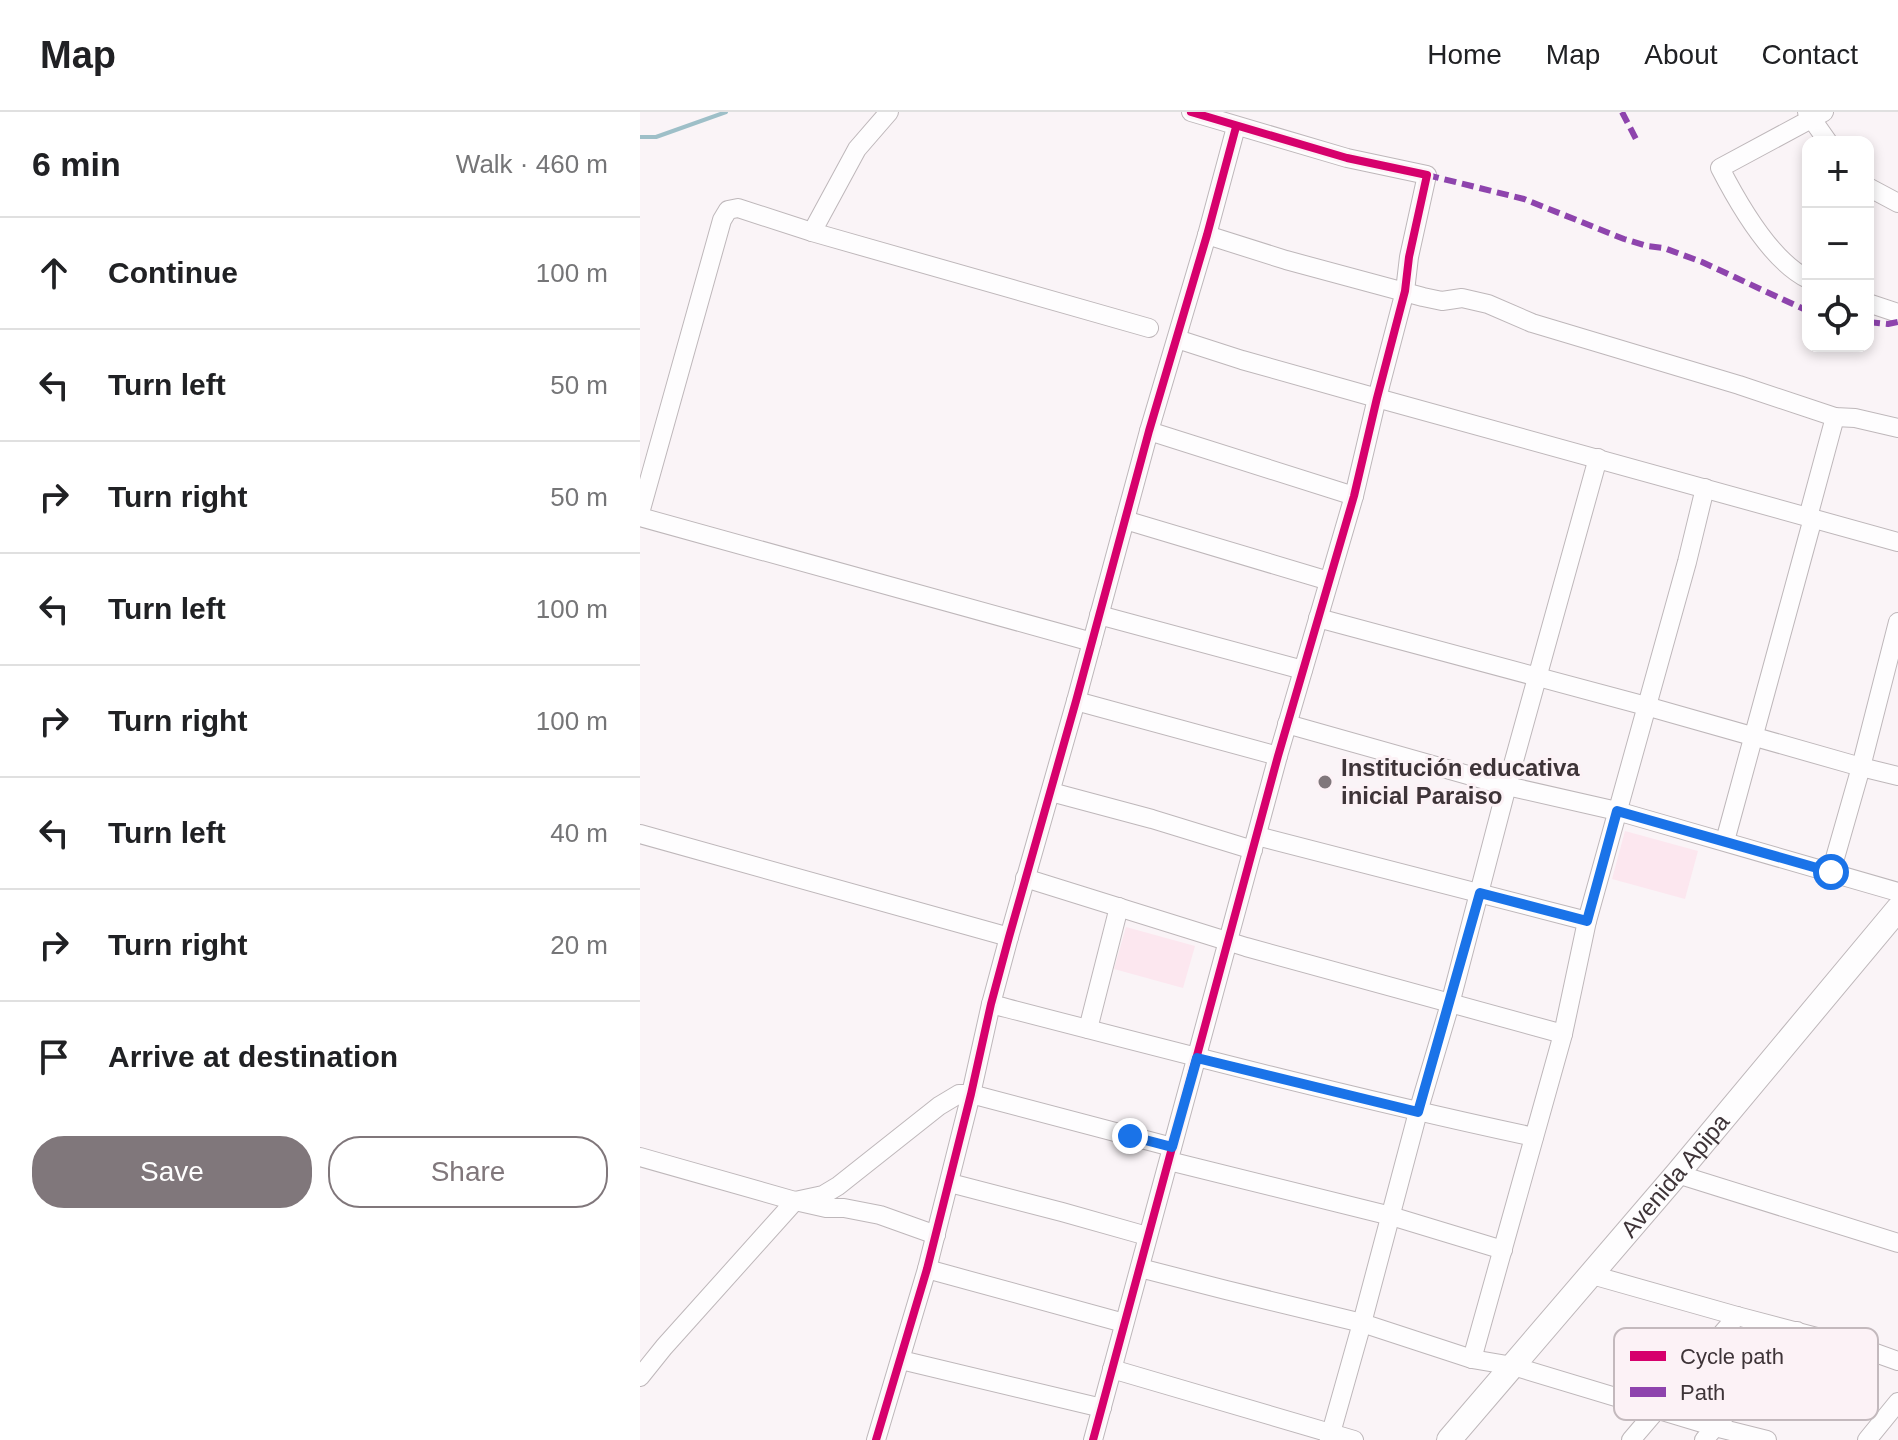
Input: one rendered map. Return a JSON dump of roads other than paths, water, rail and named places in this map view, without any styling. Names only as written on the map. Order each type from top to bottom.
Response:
[{"type":"street","points":[[812,232],[857,149],[889,112]]},
{"type":"street","points":[[1093,1440],[1278,756],[1354,496],[1405,291],[1409,257],[1427,175],[1347,158],[1191,112]]},
{"type":"street","points":[[1802,276],[1765,240],[1739,207],[1720,168],[1814,115],[1825,136]]},
{"type":"street","points":[[876,1440],[950,1183],[991,1004],[1025,878],[1236,127]]},
{"type":"street","points":[[1874,190],[1898,203]]},
{"type":"street","points":[[1092,642],[640,515],[722,220],[728,210],[738,208],[1149,328]]},
{"type":"street","points":[[1207,235],[1286,260],[1442,301],[1462,298],[1488,304],[1532,323],[1835,417],[1855,418],[1898,428]]},
{"type":"street","points":[[1874,305],[1898,313]]},
{"type":"street","points":[[1177,339],[1242,360],[1898,542]]},
{"type":"street","points":[[1725,841],[1835,417]]},
{"type":"street","points":[[1149,431],[1354,496]]},
{"type":"street","points":[[1330,1436],[1598,458]]},
{"type":"street","points":[[1472,1359],[1563,1034],[1587,921],[1705,488]]},
{"type":"street","points":[[1125,520],[1329,581]]},
{"type":"street","points":[[1099,615],[1303,670]]},
{"type":"street","points":[[1318,618],[1898,776]]},
{"type":"street","points":[[1831,872],[1898,622]]},
{"type":"street","points":[[1076,701],[1278,756]]},
{"type":"street","points":[[1287,724],[1507,786],[1617,811],[1898,892]]},
{"type":"street","points":[[1051,792],[1587,921]]},
{"type":"street","points":[[640,834],[1009,937]]},
{"type":"street","points":[[1025,878],[1228,941],[1563,1034]]},
{"type":"street","points":[[1088,1029],[1119,907]]},
{"type":"street","name":"Avenida Apipa","points":[[1449,1440],[1592,1275],[1898,909]]},
{"type":"street","points":[[991,1004],[1197,1058],[1534,1137]]},
{"type":"street","points":[[640,1377],[795,1201],[823,1195],[838,1186],[939,1106],[959,1094],[971,1094],[1503,1250]]},
{"type":"street","points":[[640,1157],[795,1201],[880,1215],[936,1235]]},
{"type":"street","points":[[1677,1174],[1898,1243]]},
{"type":"street","points":[[950,1183],[1147,1236]]},
{"type":"street","points":[[1140,1268],[1362,1323],[1472,1359],[1513,1366],[1614,1397]]},
{"type":"street","points":[[927,1269],[1124,1323]]},
{"type":"street","points":[[1592,1275],[1785,1328]]},
{"type":"street","points":[[1727,1328],[1737,1316]]},
{"type":"street","points":[[1878,1354],[1898,1361]]},
{"type":"street","points":[[901,1360],[1102,1408]]},
{"type":"street","points":[[1112,1369],[1330,1436],[1354,1440]]},
{"type":"street","points":[[1867,1440],[1898,1402]]},
{"type":"street","points":[[1631,1440],[1649,1420]]},
{"type":"street","points":[[1680,1420],[1710,1434],[1767,1440]]},
{"type":"waterway","points":[[640,137],[656,137],[726,112]]},
{"type":"place","name":"Institución educativa inicial Paraiso","points":[[1325,782]]}]
